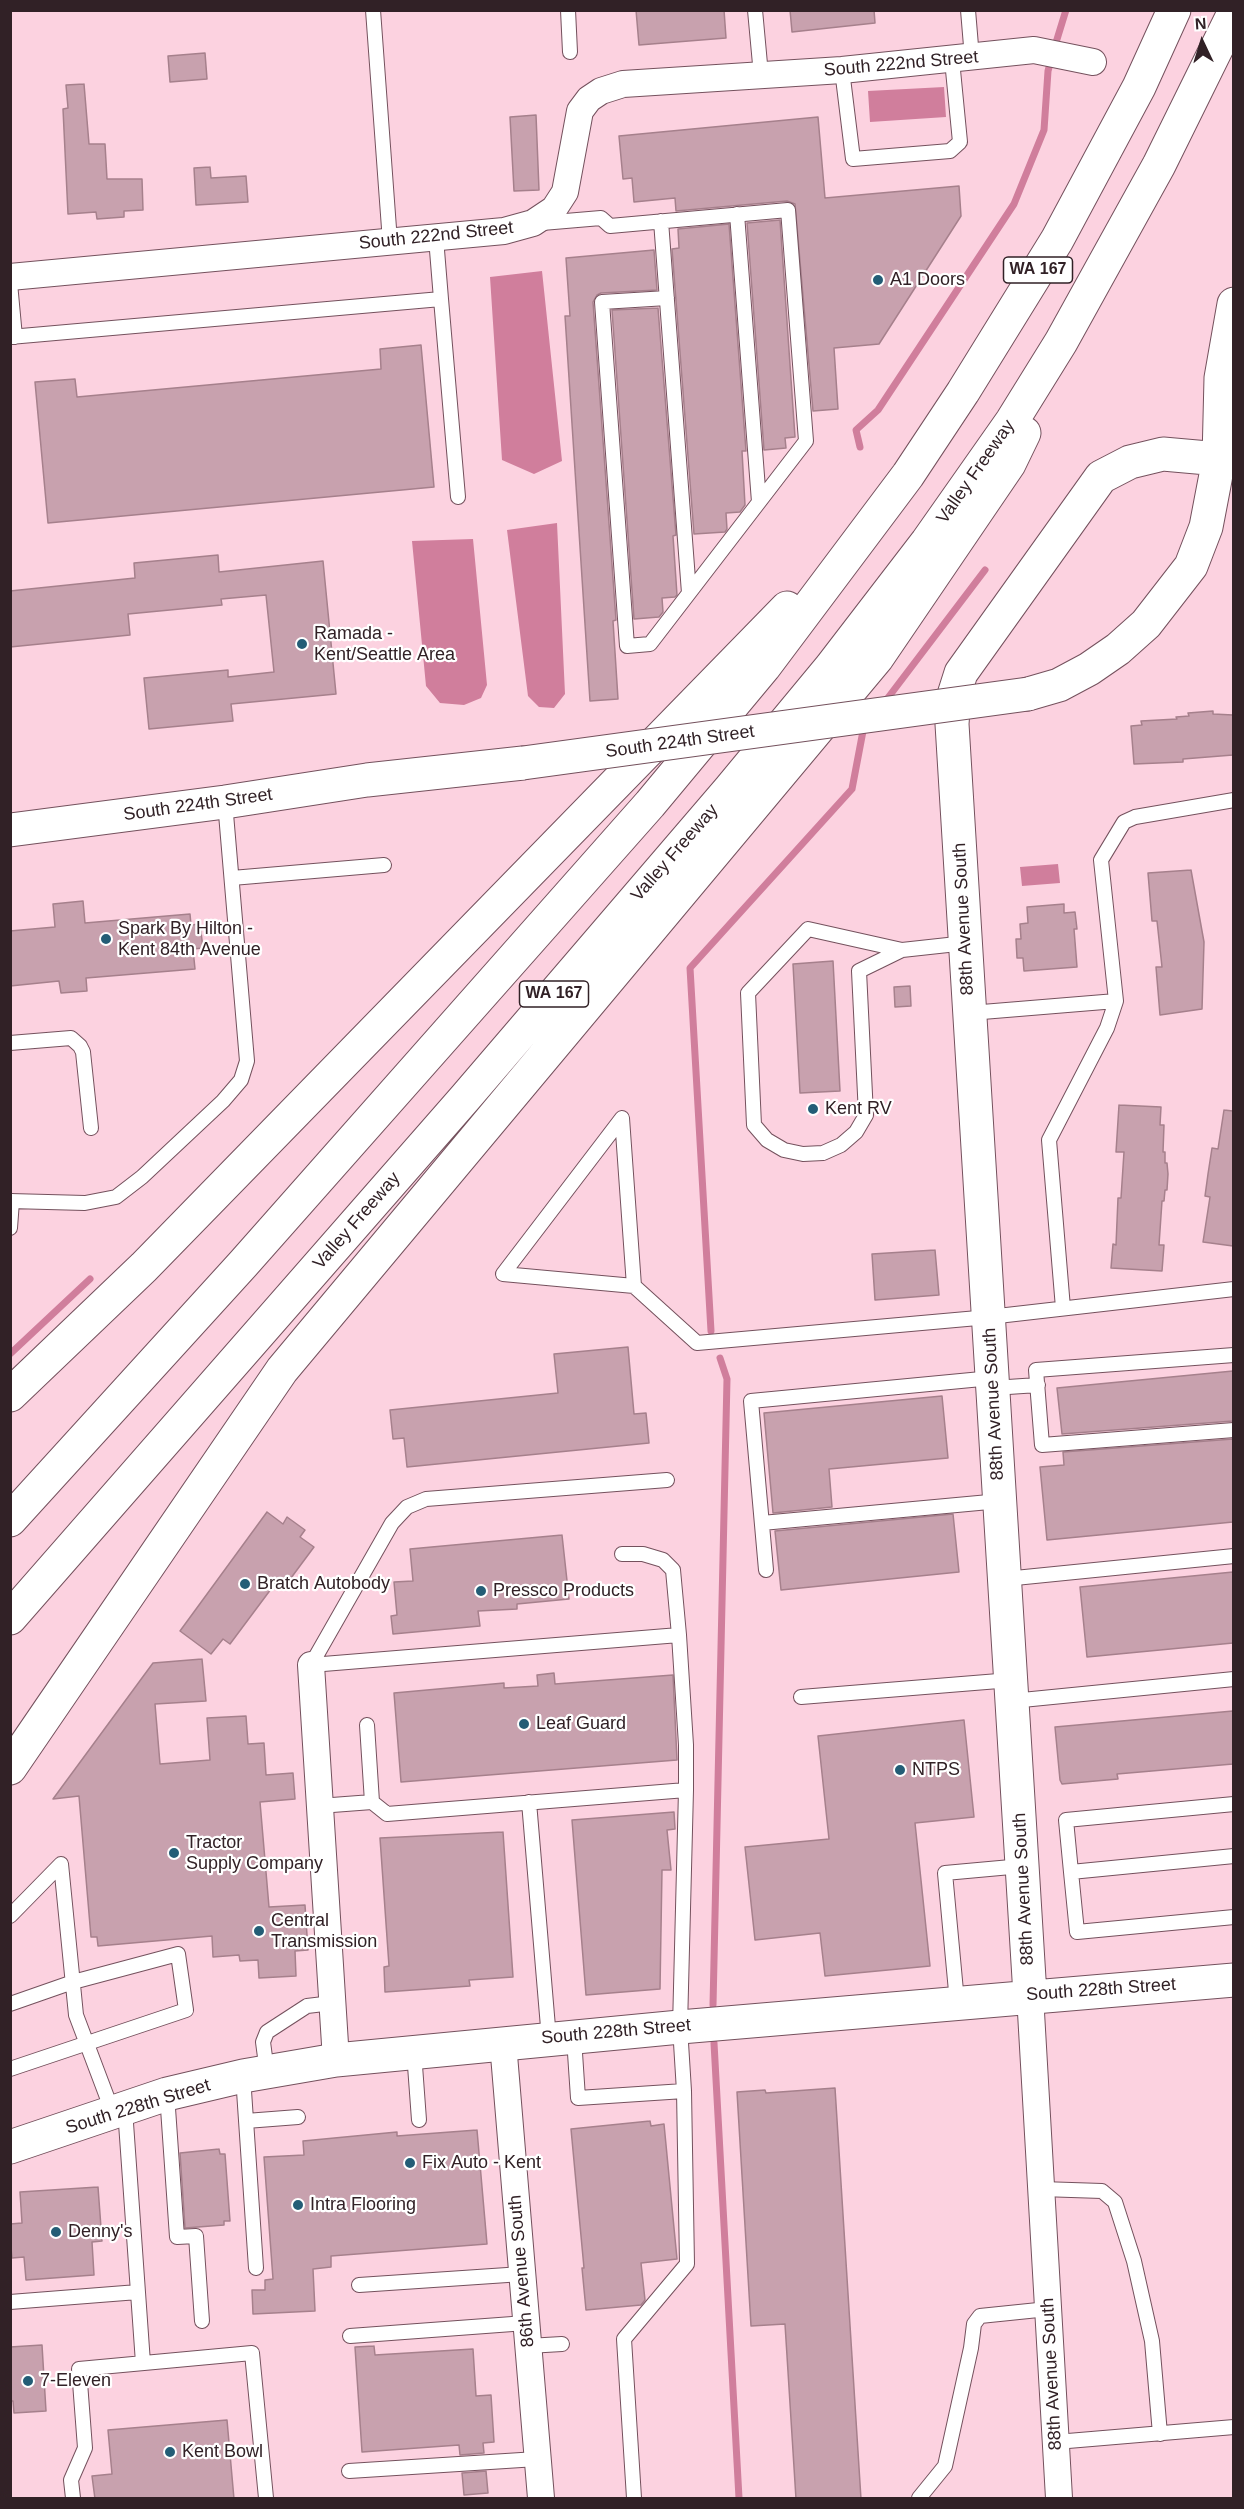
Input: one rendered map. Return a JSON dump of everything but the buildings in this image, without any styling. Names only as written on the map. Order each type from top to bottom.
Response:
[{"type":"main road","name":"WA 167","points":[[10,1520],[243,1264],[650,804],[764,668],[908,475],[957,401],[1057,240],[1139,87],[1174,10]]},
{"type":"main road","name":"Valley Freeway","points":[[10,1618],[465,1098],[730,789],[831,667],[927,542],[1012,421],[1061,342],[1159,165],[1233,13]]},
{"type":"main road","name":"South 224th Street","points":[[17,828],[225,802],[367,780],[523,763],[1028,694],[1059,685],[1089,669],[1118,649],[1146,624],[1191,566],[1229,460],[1221,378],[1233,304]]},
{"type":"main road","points":[[10,1768],[282,1370],[877,658],[1010,464],[1028,426],[1061,342]]},
{"type":"main road","name":"88th Avenue South","points":[[1030,1995],[952,724],[954,695],[961,673],[1101,477],[1130,462],[1162,454],[1229,460]]},
{"type":"main road","points":[[10,1395],[144,1268],[878,515]]},
{"type":"main road","name":"South 228th Street","points":[[10,2147],[167,2094],[255,2074],[336,2060],[680,2026],[1030,1995],[1233,1980]]},
{"type":"street","name":"South 222nd Street","points":[[10,277],[504,231],[534,223],[554,209],[565,192],[580,111],[589,99],[601,91],[623,84],[842,70],[1034,50],[1093,62]]},
{"type":"street","points":[[311,1665],[336,2060]]},
{"type":"street","name":"88th Avenue South","points":[[1030,1995],[1059,2499]]},
{"type":"street","name":"86th Avenue South","points":[[503,2043],[541,2499]]},
{"type":"lane","points":[[373,10],[390,242]]},
{"type":"lane","points":[[568,10],[570,51]]},
{"type":"lane","points":[[755,10],[761,75]]},
{"type":"lane","points":[[842,70],[853,159],[950,151],[960,142],[962,59],[969,10]]},
{"type":"lane","points":[[534,223],[602,218],[610,226],[788,210],[806,441],[650,644],[627,646],[602,302],[667,298]]},
{"type":"lane","points":[[737,214],[759,502]]},
{"type":"lane","points":[[661,221],[689,593]]},
{"type":"lane","points":[[436,238],[458,497]]},
{"type":"lane","points":[[10,283],[13,337],[441,299]]},
{"type":"lane","points":[[1063,1308],[1049,1140],[1107,1028],[1116,1001],[1101,860],[1124,822],[1135,817],[1233,800]]},
{"type":"lane","points":[[10,1228],[11,1201],[85,1203],[116,1197],[142,1177],[239,1084],[244,1075],[247,1061],[225,802]]},
{"type":"lane","points":[[232,878],[384,865]]},
{"type":"lane","points":[[902,950],[859,971],[866,1114],[856,1132],[841,1145],[823,1152],[803,1154],[784,1150],[767,1140],[754,1125],[748,993],[808,929],[902,950],[966,943]]},
{"type":"lane","points":[[970,1013],[1116,1001]]},
{"type":"lane","points":[[10,1043],[71,1038],[80,1046],[83,1053],[91,1128]]},
{"type":"lane","points":[[634,1286],[621,1118],[503,1274],[634,1286],[697,1343],[989,1317],[1233,1289]]},
{"type":"lane","points":[[1233,1355],[1036,1370],[1042,1445],[1233,1430]]},
{"type":"lane","points":[[766,1570],[751,1401],[993,1383],[1038,1385]]},
{"type":"lane","points":[[311,1665],[392,1523],[407,1507],[426,1500],[667,1480]]},
{"type":"lane","points":[[762,1523],[1000,1501]]},
{"type":"lane","points":[[622,1554],[643,1554],[663,1560],[673,1570],[686,1745],[680,2026],[684,2091],[687,2264],[624,2339],[634,2499]]},
{"type":"lane","points":[[1005,1579],[1233,1556]]},
{"type":"lane","points":[[311,1665],[679,1635]]},
{"type":"lane","points":[[801,1697],[1233,1679]]},
{"type":"lane","points":[[367,1725],[372,1802]]},
{"type":"lane","points":[[319,1806],[372,1802],[387,1814],[686,1790]]},
{"type":"lane","points":[[529,1802],[561,2037],[578,2098],[684,2091]]},
{"type":"lane","points":[[1233,1804],[1066,1820],[1077,1932],[1233,1917]]},
{"type":"lane","points":[[1071,1872],[1233,1856]]},
{"type":"lane","points":[[10,1916],[61,1864],[76,2014],[119,2111],[143,2363]]},
{"type":"lane","points":[[957,2002],[945,1874],[1022,1866]]},
{"type":"lane","points":[[10,2004],[73,1982],[178,1954],[186,2010],[10,2069]]},
{"type":"lane","points":[[256,2268],[246,2121],[263,2042],[267,2032],[307,2006],[332,2003]]},
{"type":"lane","points":[[414,2052],[419,2120]]},
{"type":"lane","points":[[167,2094],[177,2237],[196,2236],[202,2321]]},
{"type":"lane","points":[[246,2121],[298,2117]]},
{"type":"lane","points":[[1041,2189],[1102,2191],[1114,2202],[1134,2261],[1152,2341],[1160,2434]]},
{"type":"lane","points":[[359,2285],[522,2274]]},
{"type":"lane","points":[[10,2302],[138,2292]]},
{"type":"lane","points":[[919,2499],[945,2466],[971,2348],[974,2324],[980,2316],[1048,2309]]},
{"type":"lane","points":[[350,2336],[527,2334],[562,2344]]},
{"type":"lane","points":[[73,2499],[71,2481],[85,2448],[79,2369],[252,2353],[266,2499]]},
{"type":"lane","points":[[1056,2442],[1233,2427]]},
{"type":"lane","points":[[349,2471],[537,2459]]},
{"type":"shaded area","points":[[944,87],[946,117],[870,122],[868,91]]},
{"type":"shaded area","points":[[542,271],[562,461],[534,474],[502,460],[490,277]]},
{"type":"shaded area","points":[[557,523],[565,694],[554,708],[539,707],[528,696],[507,530]]},
{"type":"shaded area","points":[[473,539],[487,685],[481,698],[464,705],[440,703],[426,686],[412,541]]},
{"type":"shaded area","points":[[1058,864],[1060,883],[1022,886],[1020,867]]},
{"type":"waterway","points":[[1054,49],[1066,10]]},
{"type":"waterway","points":[[860,447],[856,430],[878,410],[1014,204],[1044,130],[1048,71],[1051,60]]},
{"type":"waterway","points":[[884,703],[985,570]]},
{"type":"waterway","points":[[711,1331],[690,968],[852,789],[863,731],[867,727]]},
{"type":"waterway","points":[[10,1354],[90,1279]]},
{"type":"waterway","points":[[713,2005],[727,1379],[720,1358]]},
{"type":"waterway","points":[[714,2043],[739,2498]]},
{"type":"place","name":"A1 Doors","points":[[878,280]]},
{"type":"place","name":"Ramada - Kent/Seattle Area","points":[[302,644]]},
{"type":"place","name":"Spark By Hilton - Kent 84th Avenue","points":[[106,939]]},
{"type":"place","name":"Kent RV","points":[[813,1109]]},
{"type":"place","name":"Bratch Autobody","points":[[245,1584]]},
{"type":"place","name":"Pressco Products","points":[[481,1591]]},
{"type":"place","name":"Leaf Guard","points":[[524,1724]]},
{"type":"place","name":"NTPS","points":[[900,1770]]},
{"type":"place","name":"Tractor Supply Company","points":[[174,1853]]},
{"type":"place","name":"Central Transmission","points":[[259,1931]]},
{"type":"place","name":"Fix Auto - Kent","points":[[410,2163]]},
{"type":"place","name":"Intra Flooring","points":[[298,2205]]},
{"type":"place","name":"Denny's","points":[[56,2232]]},
{"type":"place","name":"7-Eleven","points":[[28,2381]]},
{"type":"place","name":"Kent Bowl","points":[[170,2452]]}]
